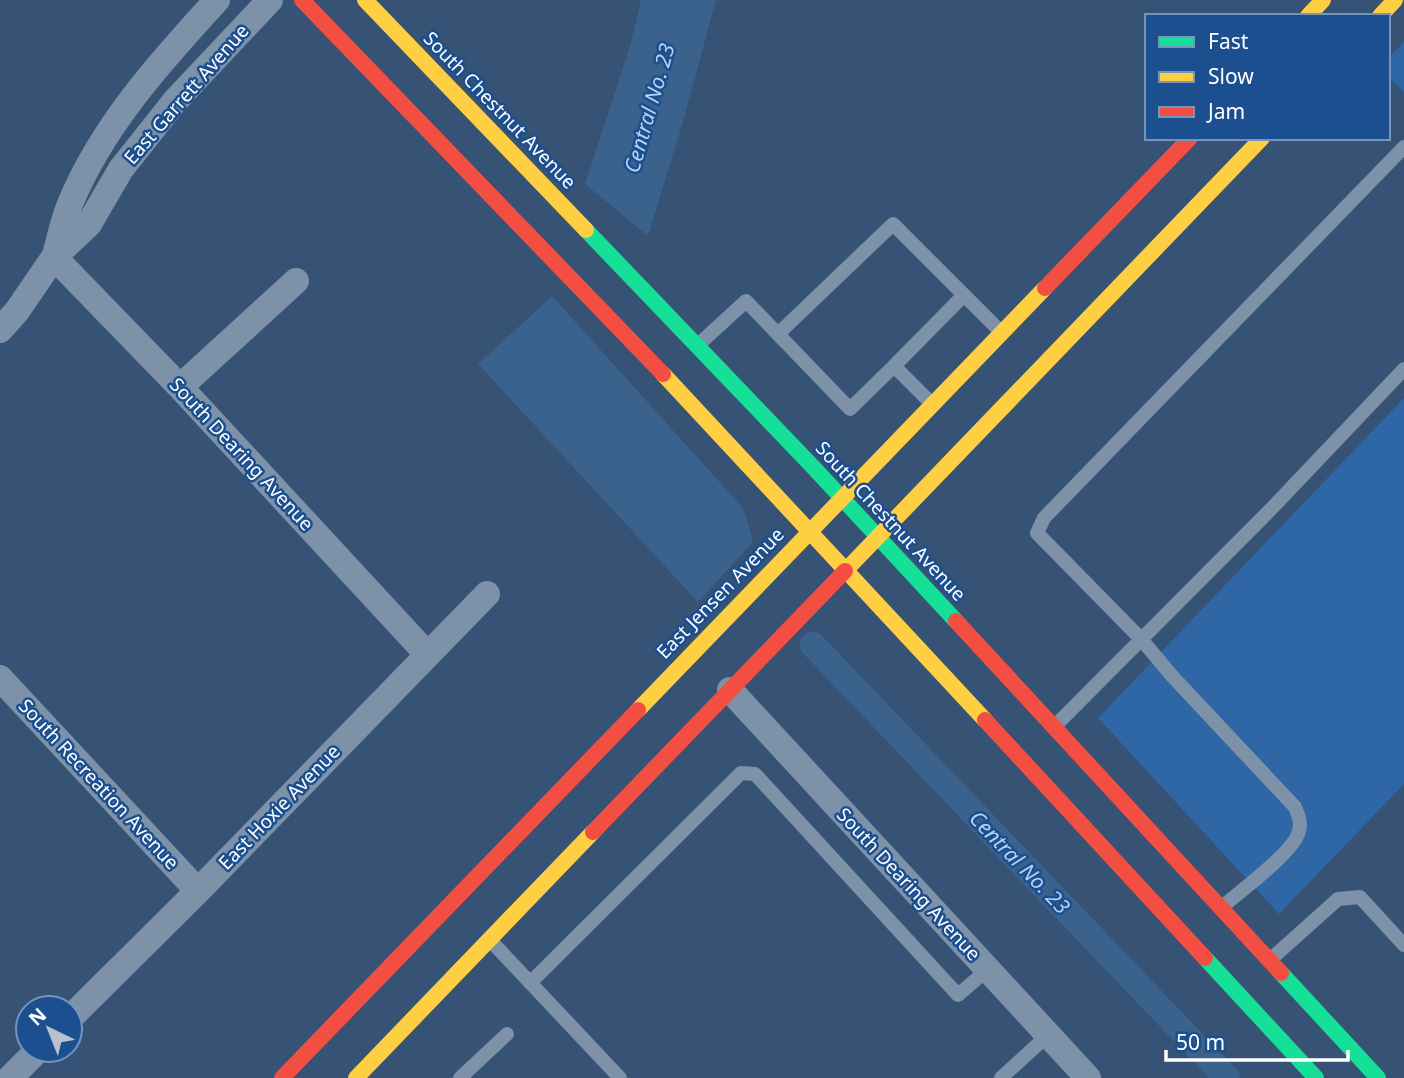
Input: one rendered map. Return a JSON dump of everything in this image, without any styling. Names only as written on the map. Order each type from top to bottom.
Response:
[{"type":"main road","points":[[302,0],[616,325],[846,569],[1316,1078]]},
{"type":"main road","name":"South Chestnut Avenue","points":[[365,0],[698,345],[1378,1078]]},
{"type":"main road","points":[[1310,14],[1323,0]]},
{"type":"main road","points":[[1382,14],[1395,0]]},
{"type":"main road","name":"East Jensen Avenue","points":[[282,1078],[1188,140]]},
{"type":"main road","points":[[356,1078],[1260,140]]},
{"type":"main road","points":[[1031,770],[1127,850]]},
{"type":"main road","points":[[1202,909],[1221,908]]},
{"type":"street","name":"East Garrett Avenue","points":[[54,257],[69,204],[115,123],[159,63],[217,0]]},
{"type":"street","name":"East Garrett Avenue","points":[[0,330],[17,312],[54,257],[89,224],[121,169],[175,101],[270,0]]},
{"type":"street","name":"South Dearing Avenue","points":[[54,257],[180,387],[427,654]]},
{"type":"street","points":[[180,387],[296,281]]},
{"type":"street","name":"East Hoxie Avenue","points":[[84,1004],[198,891],[486,594]]},
{"type":"street","name":"South Recreation Avenue","points":[[0,678],[198,891]]},
{"type":"street","name":"South Dearing Avenue","points":[[730,690],[1088,1078]]},
{"type":"street","points":[[10,1078],[24,1064]]},
{"type":"lane","points":[[1221,908],[1289,848],[1298,835],[1301,821],[1295,807],[1141,639],[1037,533],[1044,518],[1404,147]]},
{"type":"lane","points":[[778,334],[893,225],[1003,333]]},
{"type":"lane","points":[[698,345],[746,301],[850,409],[964,295]]},
{"type":"lane","points":[[894,366],[933,405]]},
{"type":"lane","points":[[1054,728],[1273,507],[1404,369]]},
{"type":"lane","points":[[530,983],[741,773],[755,774],[958,995],[988,969]]},
{"type":"lane","points":[[1269,961],[1338,899],[1360,897],[1404,945]]},
{"type":"lane","points":[[489,939],[620,1078]]},
{"type":"lane","points":[[460,1078],[507,1034]]},
{"type":"lane","points":[[1001,1078],[1048,1035]]},
{"type":"shaded area","points":[[1404,42],[1404,92],[1390,79],[1390,56]]},
{"type":"shaded area","points":[[1404,398],[1404,784],[1279,914],[1098,718]]},
{"type":"water","points":[[641,0],[716,0],[648,236],[585,184],[631,43]]},
{"type":"water","points":[[552,296],[744,509],[753,542],[698,602],[478,364]]},
{"type":"waterway","name":"Central No. 23","points":[[813,645],[1227,1078]]},
{"type":"traffic: fast","points":[[586,230],[956,621]]},
{"type":"traffic: fast","points":[[1205,958],[1316,1078]]},
{"type":"traffic: fast","points":[[1281,973],[1378,1078]]},
{"type":"traffic: slow","points":[[365,0],[586,230]]},
{"type":"traffic: slow","points":[[1310,14],[1323,0]]},
{"type":"traffic: slow","points":[[1382,14],[1395,0]]},
{"type":"traffic: slow","points":[[845,571],[1260,140]]},
{"type":"traffic: slow","points":[[638,710],[1045,288]]},
{"type":"traffic: slow","points":[[663,374],[985,720]]},
{"type":"traffic: slow","points":[[356,1078],[593,832]]},
{"type":"traffic: jam","points":[[302,0],[663,374]]},
{"type":"traffic: jam","points":[[1045,288],[1188,140]]},
{"type":"traffic: jam","points":[[593,832],[845,571]]},
{"type":"traffic: jam","points":[[956,621],[1281,973]]},
{"type":"traffic: jam","points":[[282,1078],[638,710]]},
{"type":"traffic: jam","points":[[985,720],[1205,958]]}]
